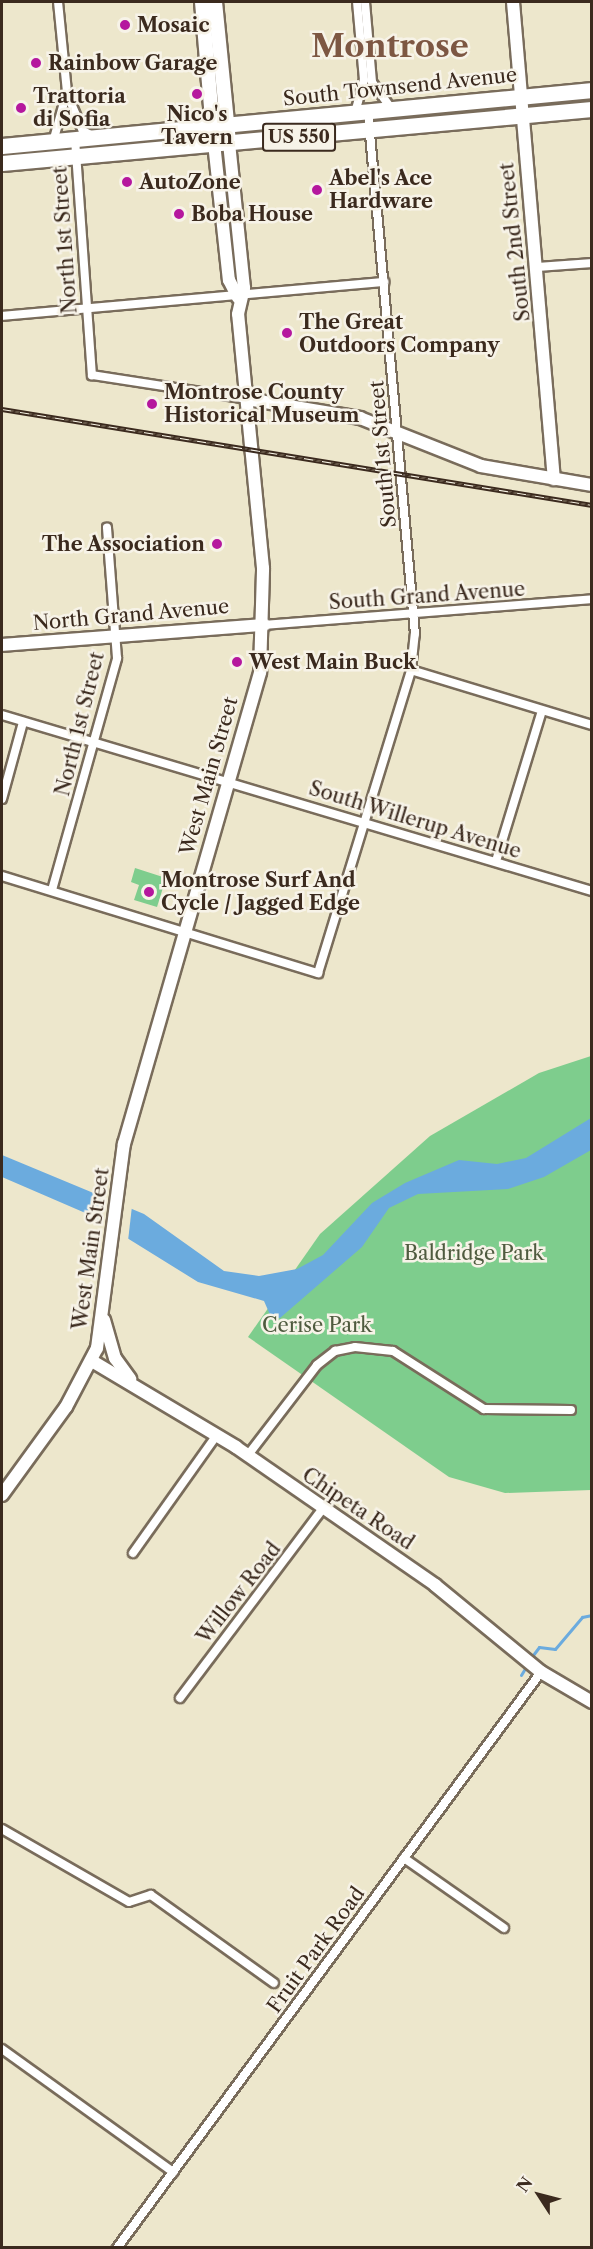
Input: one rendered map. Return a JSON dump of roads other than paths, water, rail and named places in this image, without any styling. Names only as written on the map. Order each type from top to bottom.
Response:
[{"type":"highway","name":"South Townsend Avenue","points":[[220,126],[591,90]]},
{"type":"highway","name":"South Townsend Avenue","points":[[221,142],[591,109]]},
{"type":"highway","name":"US 550","points":[[2,146],[220,126]]},
{"type":"highway","name":"US 550","points":[[2,163],[76,158],[221,142]]},
{"type":"main road","points":[[202,2],[220,126]]},
{"type":"main road","points":[[215,2],[221,142]]},
{"type":"street","name":"North 1st Street","points":[[58,2],[67,92],[83,130],[100,137]]},
{"type":"street","name":"South 1st Street","points":[[184,934],[318,973],[362,822],[411,670],[415,613],[401,434],[369,129],[361,113],[364,80],[357,2]]},
{"type":"street","points":[[365,2],[372,82],[394,110]]},
{"type":"street","name":"South 2nd Street","points":[[513,2],[538,267],[554,479]]},
{"type":"street","name":"North 1st Street","points":[[52,142],[67,92]]},
{"type":"street","name":"North 1st Street","points":[[75,139],[92,375],[247,399]]},
{"type":"street","name":"West Main Street","points":[[2,1495],[92,1361],[104,1320],[124,1144],[260,672],[264,625],[238,298],[244,288],[221,142]]},
{"type":"street","points":[[538,267],[591,263]]},
{"type":"street","points":[[2,316],[238,298],[384,282]]},
{"type":"street","points":[[247,399],[360,418],[481,466],[591,485]]},
{"type":"street","name":"North 1st Street","points":[[52,890],[117,658],[107,527]]},
{"type":"street","name":"South Grand Avenue","points":[[264,625],[591,599]]},
{"type":"street","name":"North Grand Avenue","points":[[2,645],[264,625]]},
{"type":"street","points":[[411,670],[591,725]]},
{"type":"street","points":[[496,861],[542,711]]},
{"type":"street","name":"South Willerup Avenue","points":[[2,715],[591,891]]},
{"type":"street","points":[[2,799],[23,722]]},
{"type":"street","points":[[2,876],[52,890],[184,934]]},
{"type":"street","points":[[104,1320],[120,1366],[149,1396]]},
{"type":"street","points":[[248,1455],[317,1365],[335,1351],[355,1347],[393,1351],[484,1409],[571,1410]]},
{"type":"street","name":"Chipeta Road","points":[[92,1361],[248,1455],[435,1585],[542,1672],[591,1701]]},
{"type":"street","points":[[133,1553],[217,1435]]},
{"type":"street","name":"Willow Road","points":[[180,1698],[323,1508]]},
{"type":"street","name":"Fruit Park Road","points":[[117,2247],[542,1672]]},
{"type":"street","points":[[2,1829],[129,1902],[151,1895],[274,1983]]},
{"type":"street","points":[[404,1858],[504,1928]]},
{"type":"street","points":[[2,2049],[173,2172]]},
{"type":"water","points":[[591,1118],[591,1150],[544,1177],[508,1189],[418,1194],[389,1208],[362,1247],[280,1318],[271,1317],[264,1301],[198,1282],[90,1215],[2,1177],[2,1155],[144,1214],[224,1271],[259,1276],[297,1269],[323,1255],[372,1203],[405,1183],[459,1160],[497,1164],[526,1158]]},
{"type":"waterway","points":[[530,1659],[539,1647],[555,1649],[582,1617],[592,1615]]},
{"type":"waterway","points":[[521,1675],[527,1665]]},
{"type":"railway","points":[[2,409],[592,505]]},
{"type":"place","name":"Mosaic","points":[[125,25]]},
{"type":"place","name":"Rainbow Garage","points":[[36,63]]},
{"type":"place","name":"Nico's Tavern","points":[[197,94]]},
{"type":"place","name":"Trattoria di Sofia","points":[[21,108]]},
{"type":"place","name":"AutoZone","points":[[127,182]]},
{"type":"place","name":"Abel's Ace Hardware","points":[[317,190]]},
{"type":"place","name":"Boba House","points":[[179,214]]},
{"type":"place","name":"The Great Outdoors Company","points":[[287,333]]},
{"type":"place","name":"Montrose County Historical Museum","points":[[152,404]]},
{"type":"place","name":"The Association","points":[[217,544]]},
{"type":"place","name":"West Main Buck","points":[[237,662]]},
{"type":"place","name":"Montrose Surf And Cycle / Jagged Edge","points":[[149,892]]},
{"type":"district","name":"Montrose","points":[[390,46]]},
{"type":"park label","name":"Baldridge Park","points":[[474,1253]]},
{"type":"park label","name":"Cerise Park","points":[[317,1325]]}]
